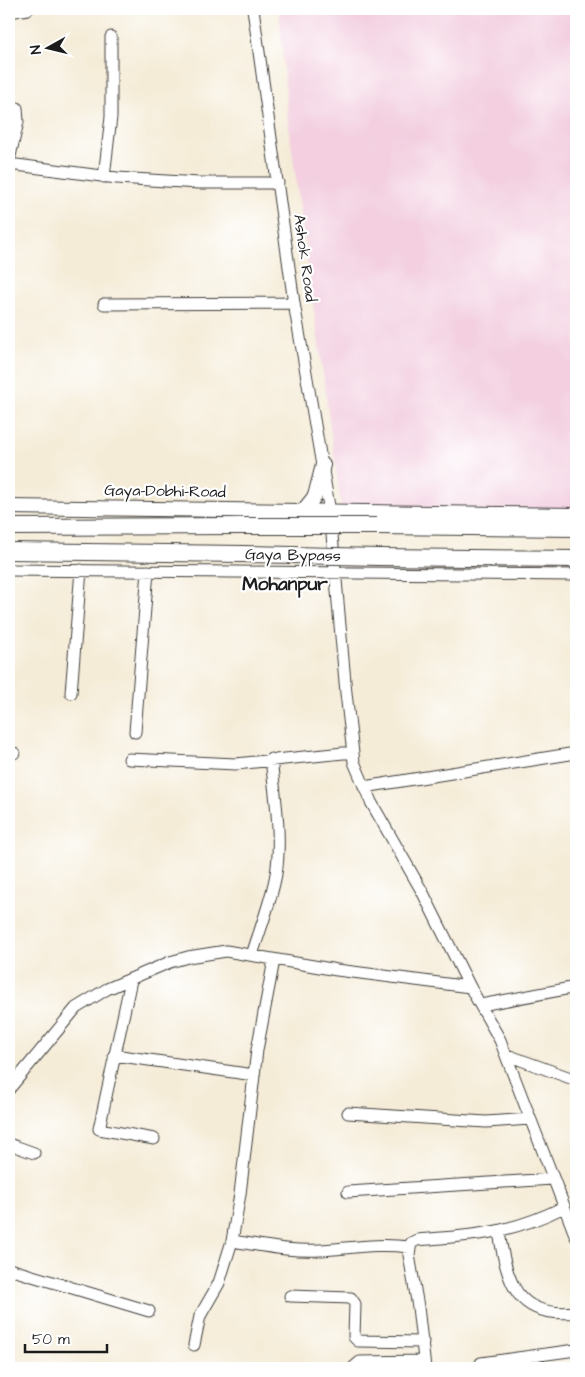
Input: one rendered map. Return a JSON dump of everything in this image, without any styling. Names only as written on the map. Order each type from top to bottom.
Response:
[{"type":"highway","points":[[9,528],[242,526],[576,528]]},
{"type":"highway","name":"Gaya Bypass","points":[[9,551],[576,559]]},
{"type":"main road","points":[[303,511],[315,496],[323,465]]},
{"type":"main road","name":"Gaya-Dobhi-Road","points":[[9,507],[576,515]]},
{"type":"street","points":[[9,12],[28,9]]},
{"type":"street","name":"Ashok Road","points":[[253,9],[294,303],[323,465],[326,512],[336,572],[353,752],[364,787],[423,893],[470,987],[507,1055],[576,1236]]},
{"type":"street","points":[[104,177],[111,117],[110,37]]},
{"type":"street","points":[[9,105],[17,108],[19,116],[9,160]]},
{"type":"street","points":[[9,164],[104,177],[199,183],[278,183]]},
{"type":"street","points":[[104,304],[294,303]]},
{"type":"street","points":[[9,570],[576,575]]},
{"type":"street","points":[[71,693],[81,570]]},
{"type":"street","points":[[135,732],[148,571]]},
{"type":"street","points":[[129,759],[221,764],[353,752]]},
{"type":"street","points":[[364,787],[576,754]]},
{"type":"street","points":[[252,956],[272,889],[277,864],[276,812],[271,759]]},
{"type":"street","points":[[9,1089],[76,1008],[107,989],[170,962],[211,952],[226,951],[274,960],[470,987]]},
{"type":"street","points":[[194,1345],[200,1316],[219,1283],[232,1241],[240,1194],[254,1075],[274,960]]},
{"type":"street","points":[[131,980],[99,1129],[154,1139]]},
{"type":"street","points":[[481,1005],[576,987]]},
{"type":"street","points":[[114,1055],[254,1075]]},
{"type":"street","points":[[507,1055],[576,1080]]},
{"type":"street","points":[[348,1113],[486,1122],[530,1119]]},
{"type":"street","points":[[9,1144],[34,1153]]},
{"type":"street","points":[[348,1192],[553,1179]]},
{"type":"street","points":[[353,1368],[360,1362],[425,1365],[409,1248],[411,1243],[417,1240],[500,1232],[521,1226],[564,1206]]},
{"type":"street","points":[[500,1232],[504,1266],[512,1287],[521,1300],[534,1307],[554,1313],[576,1312]]},
{"type":"street","points":[[232,1241],[300,1250],[379,1244],[409,1248]]},
{"type":"street","points":[[9,1269],[149,1311]]},
{"type":"street","points":[[290,1296],[351,1298],[355,1304],[354,1337],[358,1341],[423,1342]]},
{"type":"street","points":[[481,1363],[576,1350]]},
{"type":"shaded area","points":[[279,9],[576,9],[576,511],[342,513],[288,121]]},
{"type":"district","name":"Mohanpur","points":[[285,584]]}]
